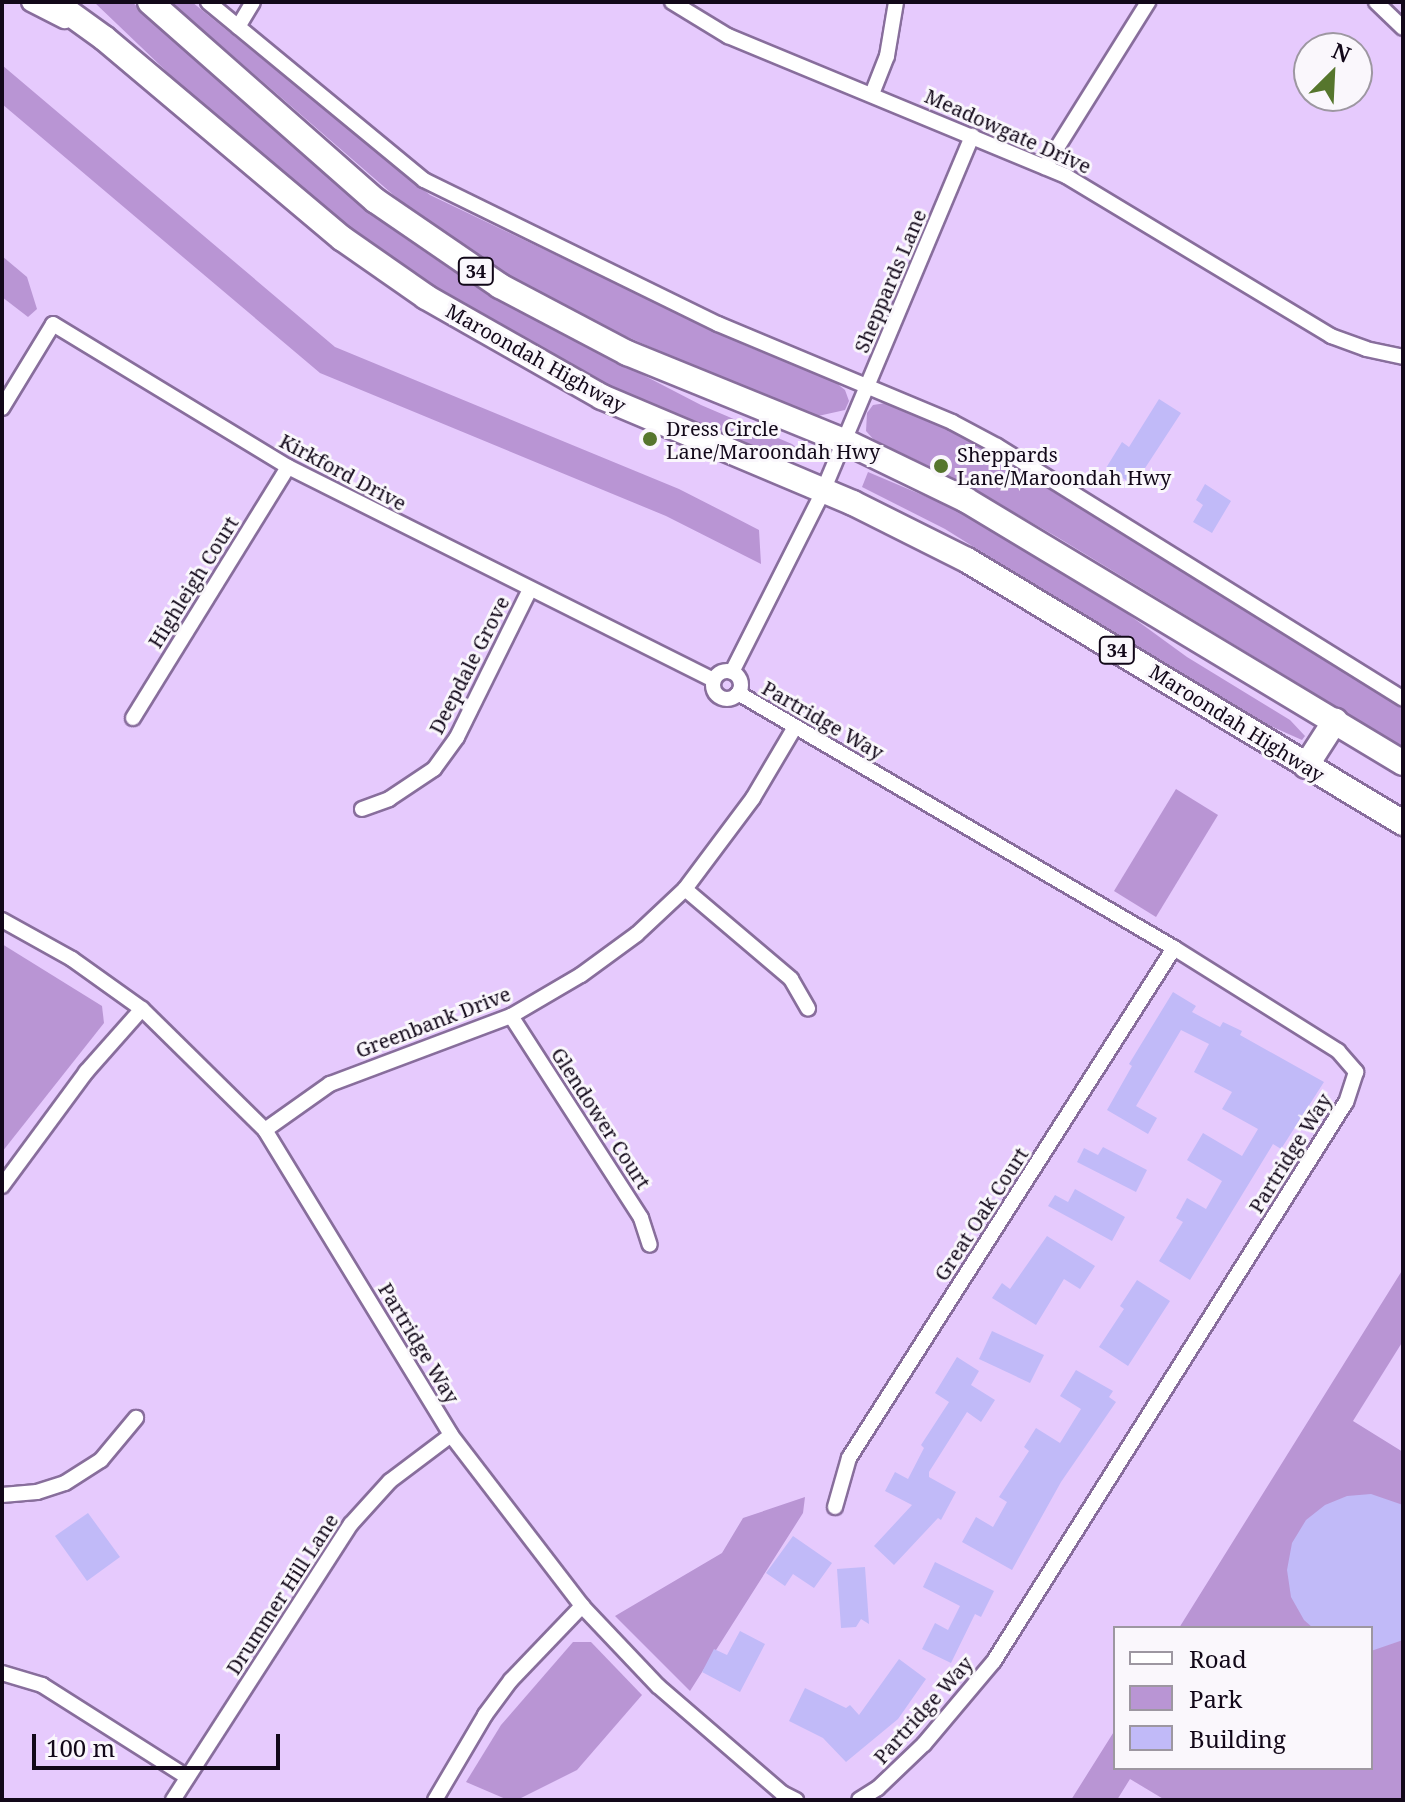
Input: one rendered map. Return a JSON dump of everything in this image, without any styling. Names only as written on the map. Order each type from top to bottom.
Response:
[{"type":"highway","name":"Maroondah Highway","points":[[54,2],[104,38],[312,214],[426,297],[602,397],[824,491],[967,560],[1403,823]]},
{"type":"highway","name":"34","points":[[150,2],[376,201],[475,271],[571,326],[627,353],[844,441],[966,500],[1403,763]]},
{"type":"highway","points":[[1306,766],[1335,721]]},
{"type":"main road","points":[[31,2],[104,38]]},
{"type":"street","points":[[208,2],[424,180],[718,324],[952,422],[997,446],[1403,699]]},
{"type":"street","points":[[238,27],[253,2]]},
{"type":"street","name":"Meadowgate Drive","points":[[672,2],[728,36],[1045,167],[1088,188],[1331,336],[1366,349],[1403,357]]},
{"type":"street","points":[[872,94],[887,56],[896,2]]},
{"type":"street","points":[[1045,167],[1148,2]]},
{"type":"street","points":[[1376,2],[1403,28]]},
{"type":"street","name":"Sheppards Lane","points":[[732,672],[824,491],[972,136]]},
{"type":"street","name":"Kirkford Drive","points":[[2,408],[53,324],[288,467],[529,591],[713,680]]},
{"type":"street","name":"Highleigh Court","points":[[133,718],[288,467]]},
{"type":"street","name":"Deepdale Grove","points":[[362,809],[389,799],[434,769],[457,737],[529,591]]},
{"type":"street","points":[[732,672],[740,681],[738,693],[722,698],[715,693],[713,680],[719,673],[732,672]]},
{"type":"street","name":"Partridge Way","points":[[738,693],[1174,948],[1338,1051],[1356,1072],[1354,1086],[994,1661],[924,1744],[878,1788],[859,1800]]},
{"type":"street","name":"Greenbank Drive","points":[[265,1130],[330,1084],[511,1016],[581,975],[637,934],[685,889],[753,798],[795,727]]},
{"type":"street","points":[[685,889],[791,979],[808,1009]]},
{"type":"street","name":"Partridge Way","points":[[2,920],[72,959],[142,1009],[265,1130],[451,1435],[582,1606],[658,1686],[782,1793],[796,1800]]},
{"type":"street","name":"Great Oak Court","points":[[835,1507],[849,1458],[1174,948]]},
{"type":"street","points":[[2,1186],[61,1104],[142,1009]]},
{"type":"street","name":"Glendower Court","points":[[511,1016],[641,1218],[650,1245]]},
{"type":"street","points":[[2,1495],[37,1492],[65,1483],[101,1460],[136,1418]]},
{"type":"street","name":"Drummer Hill Lane","points":[[173,1800],[351,1524],[390,1481],[451,1435]]},
{"type":"street","points":[[435,1800],[464,1747],[502,1692],[582,1606]]},
{"type":"street","points":[[2,1673],[42,1685],[187,1777]]},
{"type":"green space","points":[[94,2],[132,2],[350,195],[403,237],[487,294],[701,405],[792,444],[808,456],[809,461],[766,456],[610,391],[486,322],[372,248],[210,113]]},
{"type":"green space","points":[[171,2],[192,2],[430,195],[744,345],[835,382],[845,390],[849,401],[845,410],[818,416],[737,385],[582,317],[502,273],[420,218]]},
{"type":"green space","points":[[2,65],[335,347],[679,489],[759,530],[761,564],[666,516],[320,373],[2,104]]},
{"type":"green space","points":[[2,256],[27,277],[37,309],[28,317],[2,297]]},
{"type":"green space","points":[[886,403],[965,437],[1403,709],[1403,747],[1057,537],[952,477],[874,440],[866,431],[867,413],[873,405]]},
{"type":"green space","points":[[868,472],[953,508],[1110,601],[1187,657],[1290,720],[1305,736],[1302,740],[1239,712],[945,529],[862,487]]},
{"type":"green space","points":[[1176,789],[1218,815],[1156,917],[1114,891]]},
{"type":"green space","points":[[2,944],[102,1006],[104,1023],[2,1152]]},
{"type":"green space","points":[[1403,1269],[1403,1341],[1353,1421],[1403,1452],[1403,1800],[1165,1800],[1130,1779],[1117,1800],[1071,1800],[1113,1733],[1113,1770],[1373,1770],[1373,1626],[1180,1626]]},
{"type":"green space","points":[[805,1497],[803,1513],[690,1691],[615,1616],[722,1553],[743,1518]]},
{"type":"green space","points":[[573,1642],[591,1642],[642,1695],[577,1770],[517,1800],[508,1800],[466,1782],[501,1725]]},
{"type":"building","points":[[1159,399],[1181,413],[1134,485],[1106,468],[1122,442],[1129,447]]},
{"type":"building","points":[[1205,484],[1231,501],[1212,533],[1193,522],[1203,505],[1196,500]]},
{"type":"building","points":[[1173,992],[1196,1006],[1192,1012],[1220,1027],[1223,1022],[1242,1031],[1240,1035],[1324,1082],[1281,1149],[1273,1144],[1190,1280],[1159,1261],[1183,1222],[1176,1218],[1187,1198],[1206,1209],[1222,1181],[1187,1160],[1203,1133],[1242,1156],[1258,1129],[1222,1109],[1232,1092],[1194,1072],[1209,1044],[1181,1030],[1136,1106],[1157,1118],[1148,1134],[1107,1110],[1132,1066],[1129,1064]]},
{"type":"building","points":[[1103,1147],[1147,1170],[1136,1192],[1077,1162],[1084,1148],[1098,1155]]},
{"type":"building","points":[[1075,1189],[1125,1217],[1112,1241],[1048,1206],[1055,1195],[1068,1202]]},
{"type":"building","points":[[1047,1236],[1095,1266],[1080,1289],[1064,1279],[1036,1325],[992,1298],[1002,1283],[1010,1289]]},
{"type":"building","points":[[1137,1280],[1170,1301],[1128,1366],[1099,1347],[1124,1309],[1120,1306]]},
{"type":"building","points":[[992,1331],[1044,1355],[1030,1383],[979,1359]]},
{"type":"building","points":[[957,1357],[979,1371],[971,1385],[995,1400],[981,1422],[967,1412],[929,1472],[929,1477],[956,1492],[941,1520],[938,1518],[894,1565],[874,1546],[912,1505],[885,1491],[895,1472],[908,1479],[924,1448],[921,1445],[949,1402],[935,1393]]},
{"type":"building","points":[[1076,1370],[1113,1391],[1109,1397],[1116,1402],[1061,1482],[1012,1570],[962,1542],[976,1517],[993,1527],[1007,1502],[999,1497],[1029,1451],[1024,1447],[1036,1428],[1060,1443],[1081,1409],[1060,1396]]},
{"type":"building","points":[[1371,1494],[1403,1505],[1403,1640],[1373,1650],[1373,1626],[1311,1626],[1291,1597],[1287,1570],[1292,1543],[1306,1520],[1325,1505],[1347,1496]]},
{"type":"building","points":[[88,1513],[120,1557],[87,1581],[55,1536]]},
{"type":"building","points":[[793,1536],[832,1563],[814,1588],[793,1574],[785,1586],[766,1573]]},
{"type":"building","points":[[935,1562],[994,1591],[981,1617],[975,1614],[951,1663],[922,1649],[935,1623],[948,1630],[960,1606],[923,1587]]},
{"type":"building","points":[[865,1567],[869,1624],[861,1619],[856,1627],[841,1628],[837,1569]]},
{"type":"building","points":[[740,1631],[765,1644],[740,1692],[702,1672],[714,1649],[727,1655]]},
{"type":"building","points":[[899,1659],[926,1679],[898,1719],[846,1762],[823,1738],[789,1721],[805,1688],[846,1708],[850,1705],[859,1715]]},
{"type":"place","name":"Dress Circle Lane/Maroondah Hwy","points":[[650,439]]},
{"type":"place","name":"Sheppards Lane/Maroondah Hwy","points":[[941,466]]}]
